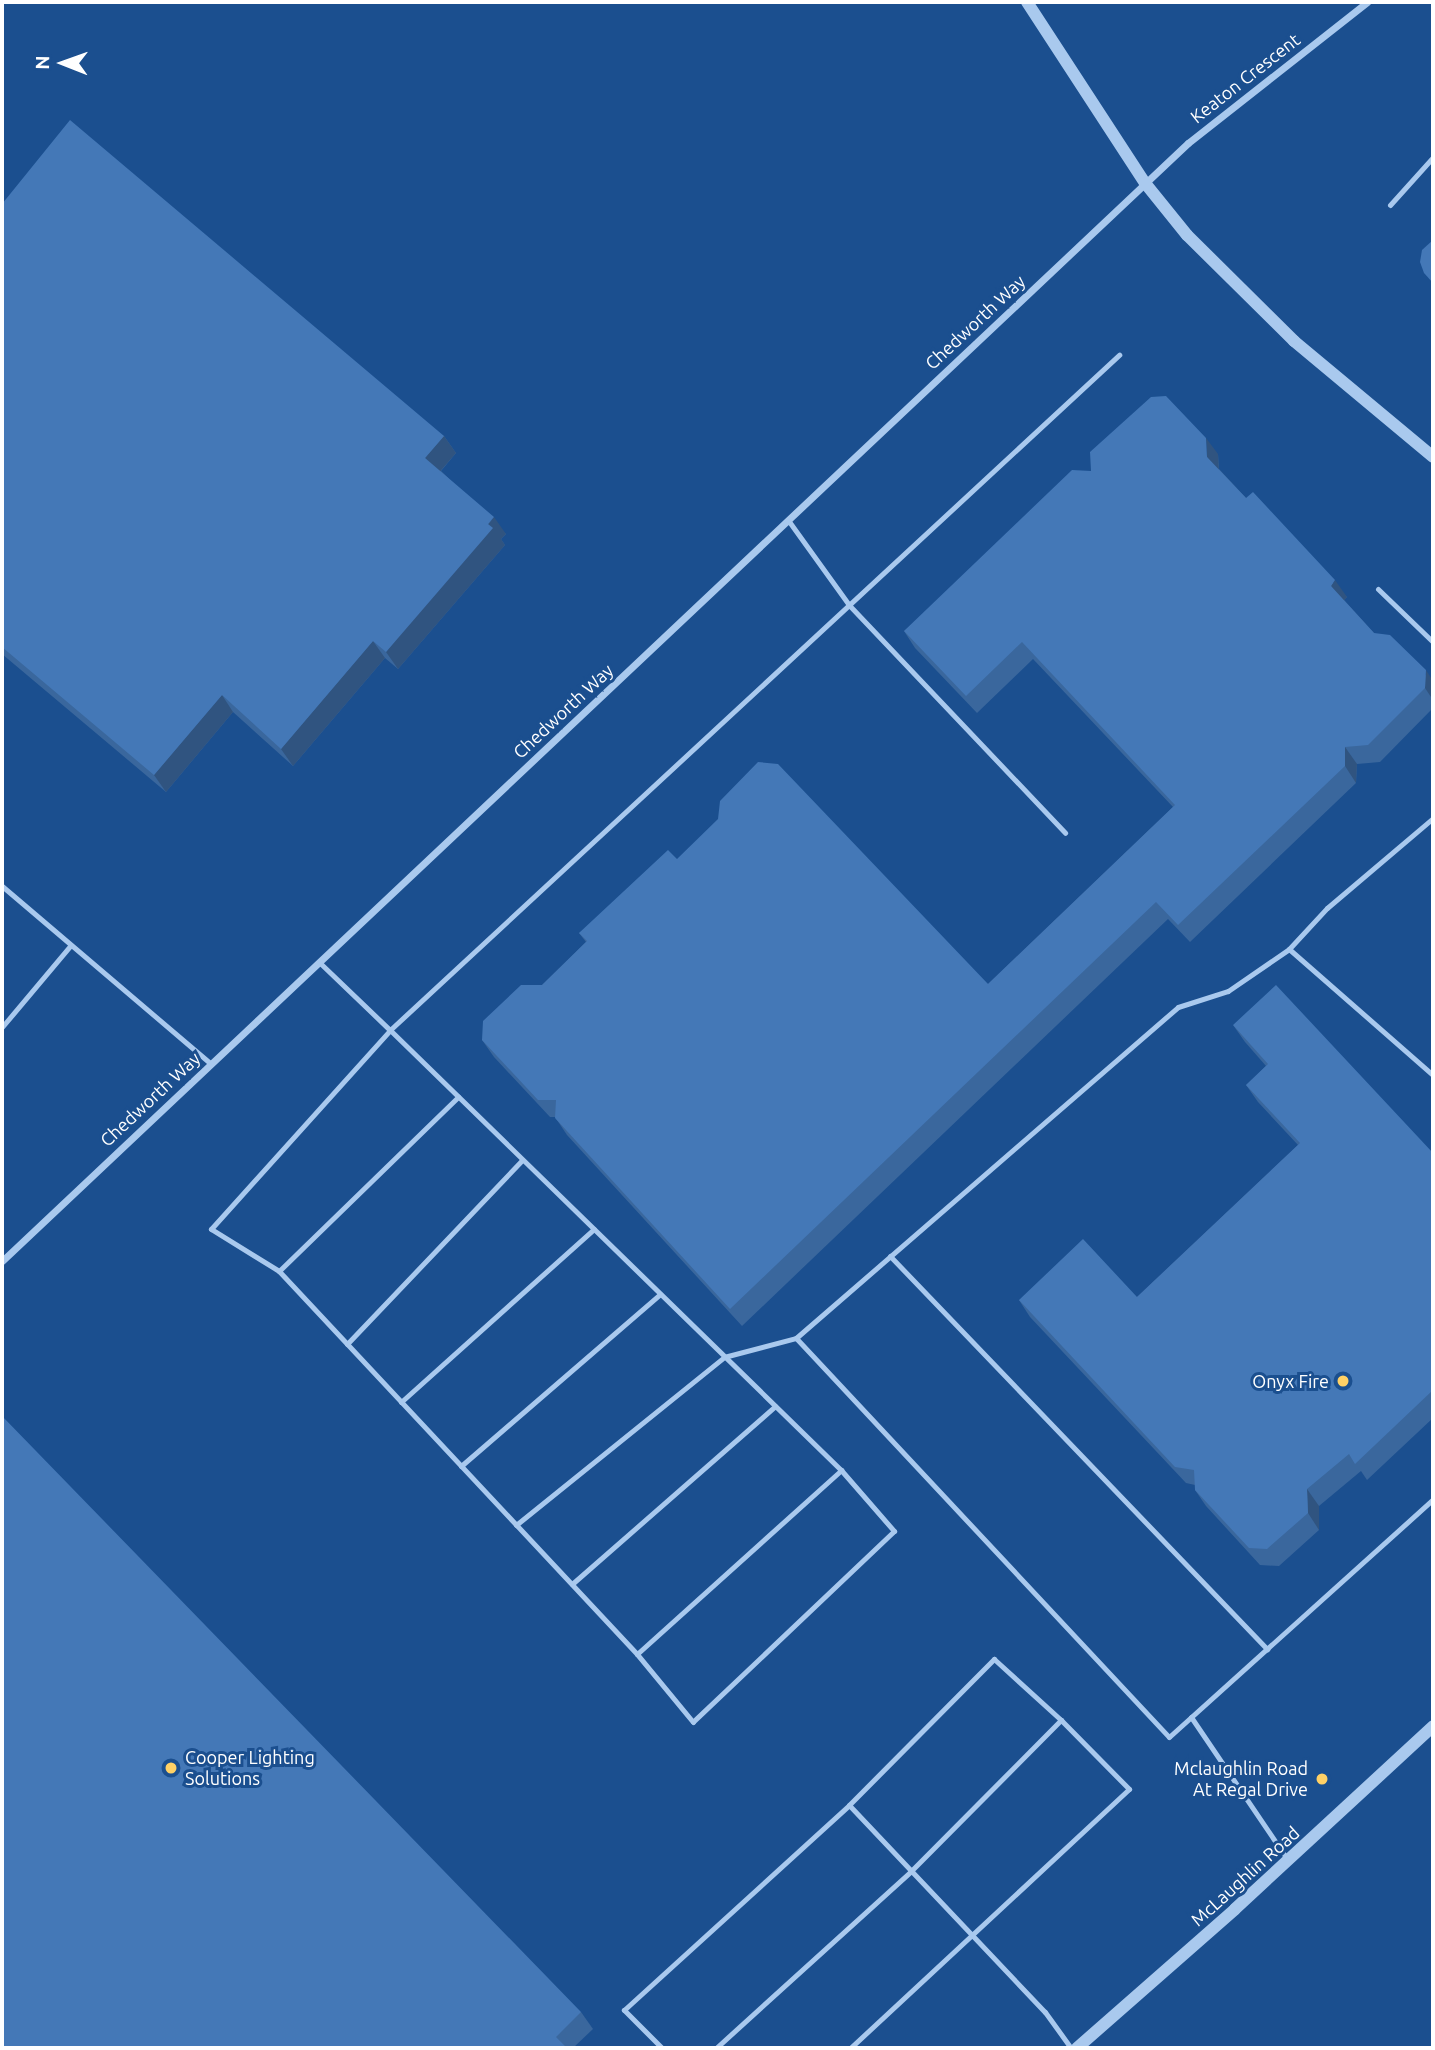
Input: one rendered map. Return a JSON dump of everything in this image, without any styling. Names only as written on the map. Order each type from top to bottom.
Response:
[{"type":"street","points":[[1027,2],[1145,183],[1187,235],[1294,341],[1433,457]]},
{"type":"street","name":"Keaton Crescent","points":[[1145,183],[1188,143],[1367,2]]},
{"type":"street","name":"Chedworth Way","points":[[2,1261],[1145,183]]},
{"type":"street","name":"McLaughlin Road","points":[[1077,2048],[1288,1861],[1433,1726]]},
{"type":"lane","points":[[1390,205],[1433,157]]},
{"type":"lane","points":[[319,962],[390,1030],[841,1470],[894,1531],[693,1722],[637,1654],[279,1271],[211,1228],[390,1030],[1119,355]]},
{"type":"lane","points":[[788,520],[849,605],[1065,833]]},
{"type":"lane","points":[[1378,589],[1433,642]]},
{"type":"lane","points":[[516,1524],[724,1357],[796,1338],[1178,1007],[1228,991],[1289,949],[1328,908],[1433,818]]},
{"type":"lane","points":[[2,886],[211,1064]]},
{"type":"lane","points":[[2,1027],[70,946]]},
{"type":"lane","points":[[1289,949],[1433,1075]]},
{"type":"lane","points":[[279,1271],[458,1097]]},
{"type":"lane","points":[[347,1344],[522,1160]]},
{"type":"lane","points":[[401,1402],[594,1229]]},
{"type":"lane","points":[[890,1256],[1267,1648]]},
{"type":"lane","points":[[461,1466],[660,1294]]},
{"type":"lane","points":[[796,1338],[1169,1737],[1433,1499]]},
{"type":"lane","points":[[572,1584],[775,1406]]},
{"type":"lane","points":[[637,1654],[841,1470]]},
{"type":"lane","points":[[662,2048],[624,2010],[749,1893],[849,1805],[994,1659],[1061,1720],[1129,1789],[850,2048]]},
{"type":"lane","points":[[1191,1717],[1288,1861]]},
{"type":"lane","points":[[716,2048],[911,1871],[1061,1720]]},
{"type":"lane","points":[[849,1805],[1045,2012],[1071,2048]]},
{"type":"building","points":[[70,120],[444,436],[425,458],[494,517],[488,524],[493,528],[386,652],[373,641],[281,749],[222,695],[154,775],[2,647],[2,204]]},
{"type":"building","points":[[1433,240],[1433,283],[1424,273],[1420,262],[1422,250]]},
{"type":"building","points":[[1166,396],[1206,438],[1207,457],[1246,498],[1253,492],[1335,580],[1331,586],[1374,633],[1390,635],[1426,670],[1425,688],[1368,745],[1345,747],[1345,766],[1178,925],[1156,902],[730,1309],[555,1118],[556,1100],[538,1100],[482,1040],[483,1021],[521,985],[542,985],[587,941],[579,933],[668,850],[677,859],[718,819],[720,801],[758,762],[778,764],[988,984],[1175,805],[1022,642],[966,696],[904,631],[1072,470],[1091,471],[1090,452],[1151,397]]},
{"type":"building","points":[[1276,985],[1433,1153],[1433,1390],[1355,1464],[1349,1454],[1307,1489],[1308,1513],[1267,1549],[1249,1548],[1195,1490],[1194,1470],[1175,1467],[1019,1300],[1083,1239],[1137,1297],[1300,1143],[1246,1085],[1268,1064],[1233,1025]]},
{"type":"building","name":"Cooper Lighting Solutions","points":[[2,1416],[581,2012],[556,2037],[567,2048],[2,2048]]},
{"type":"place","name":"Onyx Fire","points":[[1343,1381]]},
{"type":"place","name":"Cooper Lighting Solutions","points":[[171,1768]]},
{"type":"place","name":"Mclaughlin Road At Regal Drive","points":[[1322,1779]]}]
